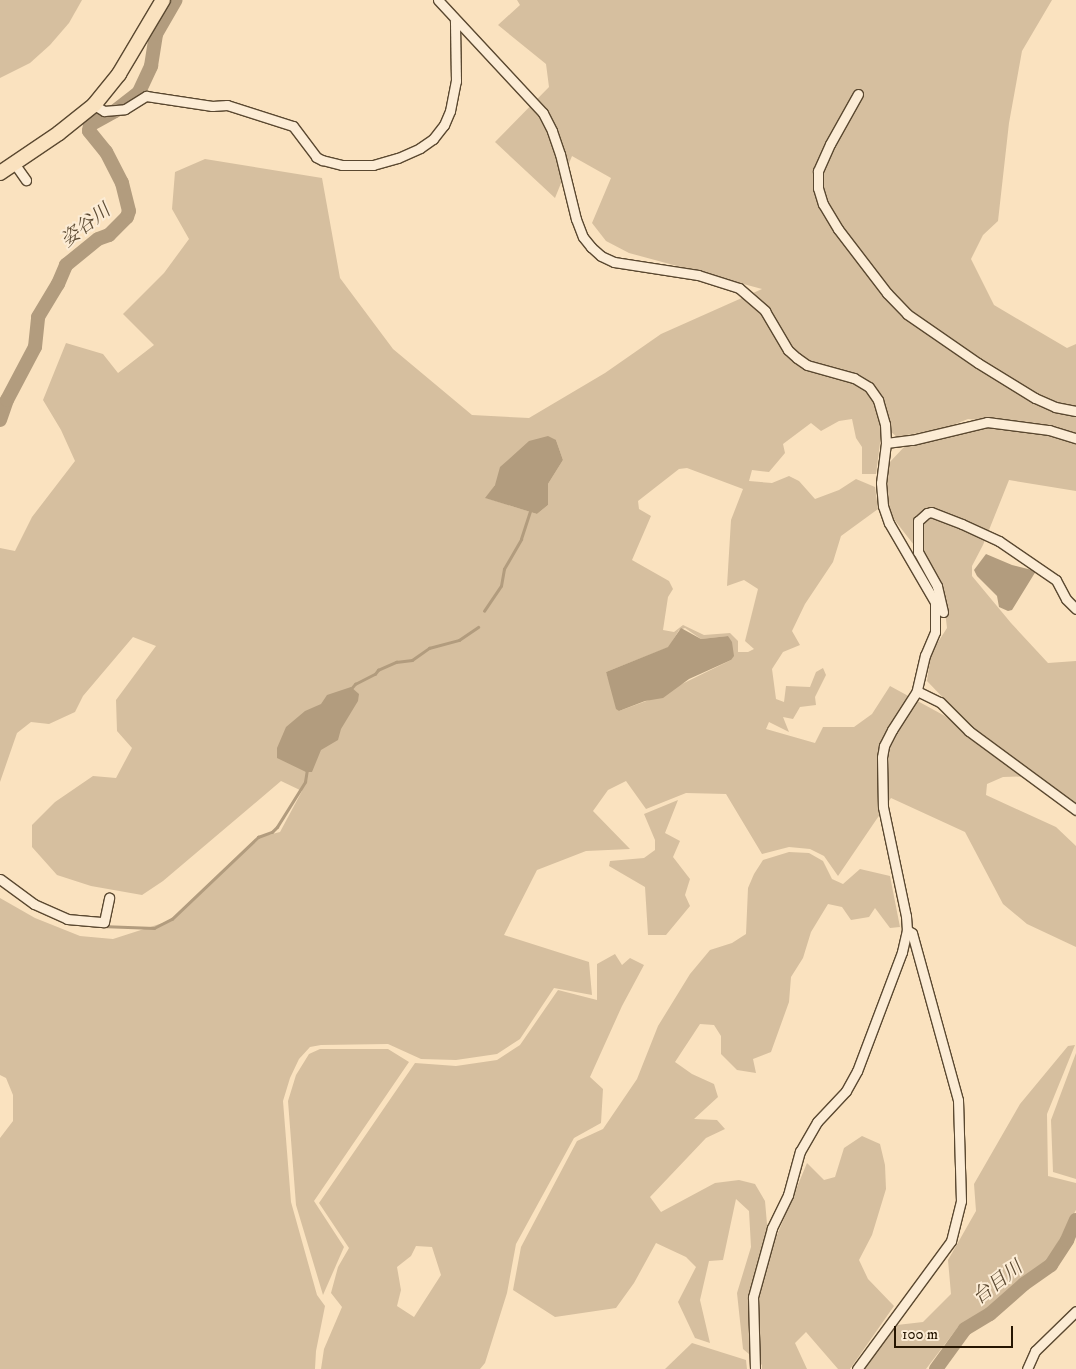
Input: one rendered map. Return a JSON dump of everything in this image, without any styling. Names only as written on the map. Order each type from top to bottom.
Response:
[{"type":"main road","points":[[0,173],[59,133],[94,106],[119,74],[163,0]]},
{"type":"street","points":[[438,0],[455,21],[543,114],[552,130],[560,154],[576,219],[583,237],[601,256],[614,262],[698,275],[740,288],[765,311],[788,350],[797,358],[807,365],[854,378],[869,387],[881,409],[886,443],[881,483],[883,506],[889,523],[930,590],[935,602],[937,617],[935,632],[925,655],[917,691],[892,730],[884,746],[882,757],[883,807],[906,916],[907,930],[899,961],[857,1071],[846,1091],[817,1122],[800,1151],[788,1195],[772,1228],[753,1297],[755,1369]]},
{"type":"street","points":[[94,106],[104,110],[117,109],[146,96],[212,106],[227,105],[293,126],[316,157],[328,163],[373,164],[398,158],[420,148],[433,139],[450,111],[456,81],[455,21]]},
{"type":"street","points":[[858,94],[830,144],[818,171],[818,188],[823,204],[838,229],[870,272],[907,314],[978,363],[1035,398],[1055,407],[1076,412]]},
{"type":"street","points":[[14,163],[26,180]]},
{"type":"street","points":[[886,443],[912,440],[987,422],[1050,430],[1076,438]]},
{"type":"street","points":[[937,617],[943,611],[941,600],[918,552],[916,543],[918,521],[922,515],[931,512],[999,541],[1056,580],[1066,599],[1076,610]]},
{"type":"street","points":[[917,691],[940,702],[969,731],[1076,810]]},
{"type":"street","points":[[0,880],[34,904],[68,918],[104,922],[109,898]]},
{"type":"street","points":[[857,1369],[951,1242],[961,1201],[958,1100],[912,933],[907,930]]},
{"type":"street","points":[[1027,1369],[1035,1351],[1076,1311]]},
{"type":"shaded area","points":[[0,0],[82,0],[69,23],[50,45],[30,63],[0,78]]},
{"type":"shaded area","points":[[517,0],[1052,0],[1022,51],[1009,123],[998,221],[983,235],[971,259],[994,305],[1067,348],[1076,344],[1076,491],[1009,480],[983,545],[972,566],[972,576],[1011,623],[1048,663],[1076,661],[1076,805],[1038,776],[1003,777],[987,784],[986,795],[1056,827],[1076,846],[1076,947],[1027,924],[1003,904],[965,832],[891,798],[838,876],[824,856],[810,849],[789,847],[762,854],[726,794],[686,793],[646,809],[626,781],[608,790],[593,811],[630,849],[586,851],[537,870],[504,935],[589,962],[592,995],[554,988],[520,1039],[497,1054],[456,1060],[421,1059],[388,1044],[321,1045],[310,1047],[299,1059],[290,1078],[283,1101],[291,1202],[317,1295],[325,1306],[316,1351],[315,1369],[0,1369],[0,1138],[13,1121],[13,1095],[6,1078],[0,1075],[0,898],[35,918],[80,936],[113,939],[172,920],[260,837],[280,832],[302,791],[281,781],[163,881],[142,895],[91,886],[57,875],[32,847],[32,825],[55,802],[93,776],[116,778],[132,748],[117,731],[116,700],[156,646],[133,637],[83,696],[75,712],[49,724],[31,722],[17,733],[0,782],[0,548],[15,551],[32,517],[75,461],[61,430],[43,400],[66,343],[103,354],[118,373],[154,345],[123,314],[164,273],[189,239],[172,209],[175,172],[205,159],[322,178],[340,278],[393,349],[472,415],[529,418],[605,373],[661,334],[762,289],[629,253],[606,241],[592,223],[611,178],[572,156],[555,198],[495,142],[549,87],[546,64],[498,25],[520,5]],"holes":[[[884,412],[890,431],[897,437],[948,427],[968,419],[992,421],[990,426],[974,431],[905,446],[889,463],[886,488],[886,501],[893,518],[931,567],[944,603],[947,628],[931,653],[927,681],[975,731],[965,732],[945,716],[890,686],[872,714],[854,727],[823,727],[815,743],[766,729],[769,722],[789,732],[783,717],[793,719],[800,707],[816,705],[815,697],[826,675],[823,668],[816,672],[810,687],[786,686],[784,702],[776,699],[772,669],[783,652],[800,645],[792,631],[805,604],[833,562],[841,536],[878,509],[875,487],[856,479],[839,490],[815,499],[799,481],[789,476],[772,483],[749,481],[752,470],[769,472],[785,453],[783,444],[811,423],[821,431],[839,421],[852,419],[856,438],[862,447],[862,474],[876,474]],[[556,440],[563,460],[548,484],[548,505],[537,514],[486,498],[495,485]],[[687,468],[743,489],[731,520],[727,586],[744,580],[758,589],[745,641],[754,649],[748,652],[738,652],[738,641],[730,633],[704,635],[683,625],[674,632],[663,630],[668,597],[673,589],[669,581],[632,560],[651,516],[639,509],[638,501],[679,469]],[[685,628],[701,639],[728,636],[731,660],[649,700],[619,711],[606,672],[669,647],[679,630]]]},
{"type":"shaded area","points":[[548,436],[556,440],[563,460],[548,484],[548,505],[537,514],[485,498],[495,485],[500,467],[529,441]]},
{"type":"shaded area","points":[[986,554],[1012,565],[1036,571],[1012,610],[1008,611],[999,607],[997,596],[977,576],[974,570]]},
{"type":"shaded area","points":[[681,628],[701,639],[728,636],[732,642],[734,656],[731,660],[689,679],[663,698],[645,701],[619,711],[616,709],[606,672],[668,647]]},
{"type":"shaded area","points":[[351,687],[359,694],[358,701],[341,729],[338,740],[321,750],[312,772],[306,772],[277,758],[277,748],[286,727],[305,711],[321,704],[327,695]]},
{"type":"shaded area","points":[[678,800],[665,833],[680,841],[673,857],[690,879],[685,895],[690,906],[666,935],[648,935],[645,887],[609,866],[610,861],[644,858],[655,850],[655,840],[644,814]]},
{"type":"shaded area","points":[[789,852],[809,853],[823,861],[832,879],[843,884],[860,869],[890,876],[900,927],[890,928],[875,908],[869,917],[851,920],[842,907],[828,904],[811,932],[803,958],[791,977],[789,1002],[771,1052],[753,1059],[756,1073],[737,1070],[721,1054],[721,1036],[714,1025],[700,1024],[675,1062],[692,1074],[714,1084],[718,1097],[694,1119],[717,1120],[725,1129],[706,1138],[650,1197],[661,1212],[715,1183],[739,1180],[755,1184],[765,1201],[767,1224],[777,1235],[807,1163],[824,1180],[835,1177],[844,1148],[862,1136],[880,1144],[885,1165],[886,1189],[872,1235],[859,1260],[868,1279],[894,1306],[850,1369],[838,1369],[806,1332],[795,1343],[807,1369],[762,1369],[762,1365],[743,1349],[737,1293],[751,1247],[749,1211],[736,1199],[723,1260],[709,1261],[700,1300],[710,1343],[695,1338],[678,1302],[696,1267],[686,1257],[656,1243],[634,1283],[616,1308],[555,1317],[513,1290],[521,1247],[577,1141],[603,1129],[637,1079],[658,1026],[690,974],[710,950],[732,943],[746,934],[748,888],[763,860]]},
{"type":"shaded area","points":[[615,954],[622,965],[630,958],[644,965],[622,1006],[590,1077],[603,1089],[601,1123],[574,1138],[516,1244],[507,1293],[485,1363],[480,1369],[321,1369],[324,1349],[342,1307],[331,1293],[338,1267],[349,1248],[319,1203],[415,1063],[456,1066],[497,1060],[520,1045],[558,990],[597,1000],[597,964]],"holes":[[[416,1246],[432,1247],[441,1275],[414,1317],[397,1306],[401,1290],[397,1267],[411,1256]]]},
{"type":"shaded area","points":[[1075,1045],[1047,1114],[1048,1176],[1076,1183],[1076,1210],[1049,1258],[990,1306],[958,1327],[926,1369],[864,1369],[897,1325],[923,1322],[951,1294],[948,1260],[976,1211],[974,1184],[1020,1104],[1068,1046]]},
{"type":"shaded area","points":[[320,1049],[388,1049],[409,1062],[314,1201],[344,1247],[323,1295],[296,1205],[288,1101],[296,1075],[309,1054]]},
{"type":"shaded area","points":[[1076,1053],[1076,1179],[1053,1172],[1051,1120]]},
{"type":"shaded area","points":[[692,1343],[746,1360],[747,1369],[665,1369]]},
{"type":"waterway","name":"姿谷川","points":[[0,420],[7,400],[35,347],[38,317],[58,284],[66,265],[98,239],[109,235],[127,217],[129,211],[122,183],[106,152],[89,131],[90,125],[115,111],[139,92],[151,66],[156,34],[176,0]]},
{"type":"waterway","points":[[484,611],[501,586],[504,569],[521,539],[530,511]]},
{"type":"waterway","points":[[350,690],[355,684],[375,674],[378,670],[396,662],[412,660],[429,648],[459,640],[478,627]]},
{"type":"waterway","points":[[101,926],[154,928],[172,919],[258,837],[272,832],[277,827],[305,782],[307,769]]},
{"type":"waterway","name":"台目川","points":[[936,1369],[965,1329],[990,1314],[1024,1284],[1051,1265],[1067,1240],[1076,1220]]}]
